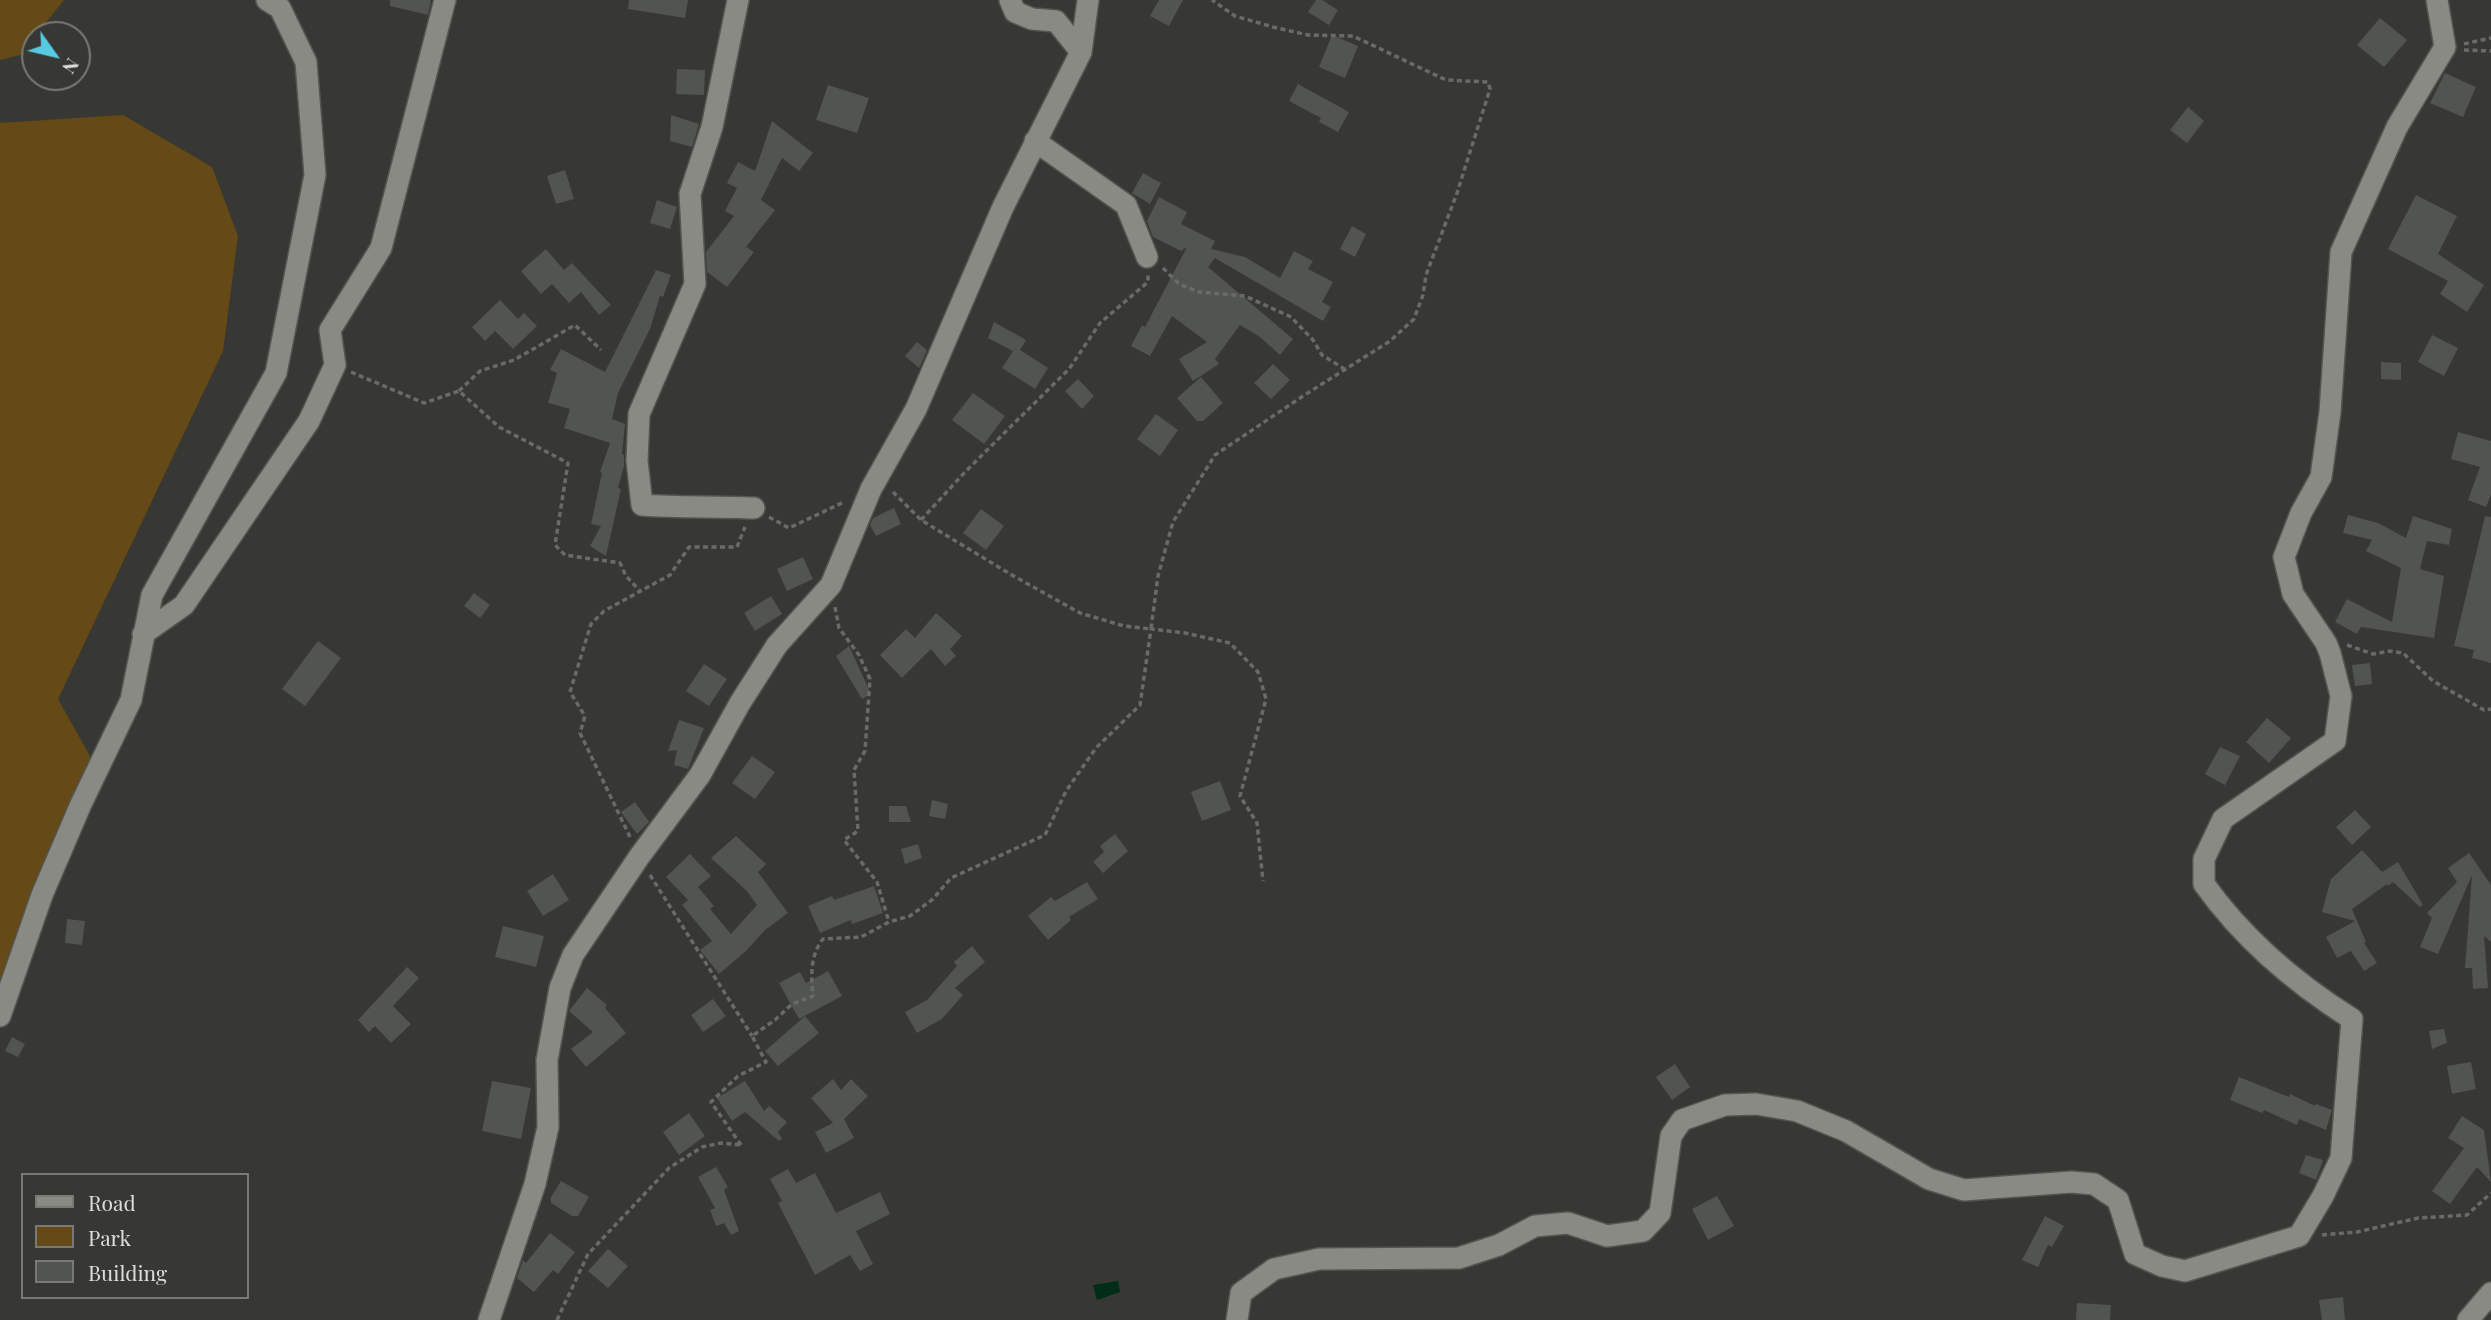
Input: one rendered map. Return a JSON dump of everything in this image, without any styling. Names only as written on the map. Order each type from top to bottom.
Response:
[{"type":"street","points":[[0,1016],[42,895],[81,804],[131,700],[152,595],[276,373],[315,175],[306,62],[279,8],[267,0]]},
{"type":"street","points":[[143,634],[184,605],[309,421],[335,365],[330,330],[380,248],[445,0]]},
{"type":"street","points":[[738,0],[712,127],[690,194],[695,284],[639,414],[637,461],[642,505],[754,508]]},
{"type":"street","points":[[1010,0],[1014,12],[1032,19],[1056,22],[1082,52]]},
{"type":"street","points":[[489,1320],[535,1184],[548,1127],[547,1060],[561,988],[573,955],[639,857],[700,775],[740,703],[778,645],[831,585],[872,489],[916,410],[1003,207],[1082,52],[1088,0]]},
{"type":"street","points":[[1237,1320],[1241,1293],[1274,1269],[1319,1259],[1459,1258],[1499,1245],[1535,1226],[1568,1223],[1607,1236],[1643,1231],[1660,1213],[1671,1136],[1682,1120],[1725,1105],[1756,1104],[1797,1111],[1846,1131],[1929,1180],[1964,1190],[2071,1182],[2095,1184],[2118,1199],[2135,1254],[2162,1266],[2185,1271],[2299,1236],[2323,1196],[2341,1158],[2352,1019],[2310,992],[2243,933],[2204,884],[2204,859],[2223,819],[2335,741],[2341,695],[2326,643],[2293,594],[2284,556],[2301,513],[2321,477],[2330,412],[2341,252],[2397,127],[2445,47],[2437,0]]},
{"type":"street","points":[[1035,141],[1125,205],[1147,257]]},
{"type":"street","points":[[2468,1320],[2491,1293]]},
{"type":"path","points":[[752,1036],[792,1004],[813,996],[810,974],[817,946],[823,939],[861,937],[889,922],[910,916],[933,899],[951,878],[1045,835],[1066,791],[1096,748],[1140,705],[1158,576],[1173,522],[1215,455],[1390,341],[1414,319],[1423,295],[1426,275],[1490,89],[1488,82],[1446,80],[1353,36],[1308,35],[1273,27],[1235,16],[1212,0]]},
{"type":"path","points":[[2445,47],[2491,38]]},
{"type":"path","points":[[2445,47],[2491,51]]},
{"type":"path","points":[[1147,257],[1165,269],[1179,285],[1199,292],[1245,296],[1291,317],[1313,340],[1322,355],[1346,370]]},
{"type":"path","points":[[921,520],[965,471],[1069,369],[1100,323],[1148,282],[1147,257]]},
{"type":"path","points":[[335,365],[424,403],[459,391],[480,371],[514,360],[575,325],[601,350]]},
{"type":"path","points":[[459,391],[499,427],[568,464],[555,545],[565,555],[620,564],[626,576],[641,592]]},
{"type":"path","points":[[831,585],[839,628],[859,655],[870,679],[865,751],[854,770],[858,831],[844,839],[877,882],[889,922]]},
{"type":"path","points":[[1151,629],[1230,643],[1258,672],[1266,699],[1240,796],[1257,823],[1263,881]]},
{"type":"path","points":[[2326,643],[2335,647],[2346,645],[2373,654],[2390,650],[2403,653],[2433,681],[2484,710],[2491,709]]},
{"type":"path","points":[[557,1320],[588,1254],[669,1168],[702,1147],[721,1143],[741,1145],[711,1102],[737,1076],[766,1062],[639,857]]},
{"type":"path","points":[[2299,1236],[2357,1232],[2418,1217],[2467,1214],[2491,1193]]},
{"type":"green space","points":[[0,0],[64,0],[47,21],[21,21],[21,54],[0,60]]},
{"type":"green space","points":[[123,115],[212,167],[238,236],[223,351],[58,699],[91,758],[0,989],[0,123]]},
{"type":"shaded area","points":[[1118,1281],[1120,1292],[1097,1300],[1093,1285]]},
{"type":"building","points":[[390,0],[431,0],[428,15],[390,6]]},
{"type":"building","points":[[629,0],[688,0],[685,18],[628,9]]},
{"type":"building","points":[[1159,0],[1183,0],[1169,26],[1150,16]]},
{"type":"building","points":[[1316,0],[1322,0],[1338,10],[1329,25],[1308,12]]},
{"type":"building","points":[[2380,18],[2407,40],[2384,67],[2357,45]]},
{"type":"building","points":[[1332,35],[1358,46],[1345,78],[1319,67]]},
{"type":"building","points":[[677,69],[705,70],[704,95],[676,94]]},
{"type":"building","points":[[2445,73],[2476,87],[2463,117],[2430,103]]},
{"type":"building","points":[[1298,84],[1349,112],[1338,132],[1319,122],[1321,118],[1289,101]]},
{"type":"building","points":[[828,85],[869,98],[857,133],[816,120]]},
{"type":"building","points":[[2188,107],[2204,121],[2187,143],[2170,130]]},
{"type":"building","points":[[671,115],[699,124],[692,147],[670,141]]},
{"type":"building","points":[[772,121],[813,153],[799,171],[782,158],[761,200],[775,210],[746,247],[754,252],[727,287],[707,272],[706,252],[734,216],[725,211],[737,188],[727,183],[738,162],[755,171]]},
{"type":"building","points":[[565,170],[574,199],[556,204],[547,176]]},
{"type":"building","points":[[1143,173],[1161,183],[1150,204],[1132,193]]},
{"type":"building","points":[[2416,195],[2457,216],[2438,254],[2484,285],[2467,312],[2440,294],[2448,281],[2388,249]]},
{"type":"building","points":[[1159,197],[1187,212],[1181,224],[1215,241],[1211,249],[1245,257],[1280,278],[1294,251],[1313,261],[1308,269],[1333,282],[1322,302],[1331,307],[1323,321],[1215,258],[1208,267],[1293,339],[1280,355],[1260,337],[1240,325],[1215,359],[1219,364],[1193,381],[1179,359],[1207,342],[1172,316],[1150,356],[1131,346],[1142,325],[1145,327],[1187,247],[1181,251],[1153,237],[1147,221]]},
{"type":"building","points":[[657,200],[677,207],[670,229],[650,223]]},
{"type":"building","points":[[1352,226],[1366,234],[1355,257],[1340,249]]},
{"type":"building","points":[[546,249],[564,270],[572,263],[611,305],[599,315],[581,292],[569,303],[552,284],[541,294],[521,271]]},
{"type":"building","points":[[656,270],[671,275],[663,297],[660,296],[650,329],[618,393],[612,419],[625,424],[622,454],[624,466],[606,556],[590,546],[601,526],[591,524],[602,473],[600,472],[610,443],[564,428],[570,409],[548,403],[557,373],[550,370],[561,349],[605,372]]},
{"type":"building","points":[[500,300],[518,319],[524,313],[537,326],[513,349],[495,331],[485,341],[472,327]]},
{"type":"building","points":[[994,322],[1026,340],[1020,350],[1048,368],[1035,389],[1002,368],[1013,351],[988,338]]},
{"type":"building","points":[[2432,335],[2458,348],[2444,376],[2418,362]]},
{"type":"building","points":[[917,342],[927,350],[919,368],[905,356]]},
{"type":"building","points":[[2381,362],[2401,363],[2401,380],[2381,379]]},
{"type":"building","points":[[1273,364],[1290,380],[1271,399],[1254,383]]},
{"type":"building","points":[[1201,377],[1223,403],[1203,421],[1197,421],[1177,398]]},
{"type":"building","points":[[1078,379],[1094,396],[1082,409],[1065,391]]},
{"type":"building","points":[[973,393],[1005,416],[984,444],[952,420]]},
{"type":"building","points":[[1156,414],[1178,430],[1160,456],[1137,439]]},
{"type":"building","points":[[2458,432],[2491,441],[2491,495],[2486,507],[2468,500],[2480,467],[2451,459]]},
{"type":"building","points":[[894,508],[901,524],[876,536],[870,525],[873,518]]},
{"type":"building","points":[[981,509],[1004,526],[986,550],[963,533]]},
{"type":"building","points":[[2348,515],[2378,523],[2406,538],[2413,516],[2452,529],[2449,545],[2427,541],[2420,569],[2444,576],[2434,638],[2361,627],[2357,634],[2335,622],[2347,599],[2392,622],[2401,568],[2366,551],[2372,540],[2343,533]]},
{"type":"building","points":[[2485,516],[2491,517],[2491,663],[2472,658],[2474,650],[2454,646]]},
{"type":"building","points":[[803,557],[813,579],[787,591],[777,569]]},
{"type":"building","points":[[474,593],[490,605],[480,618],[464,606]]},
{"type":"building","points":[[771,596],[782,614],[755,631],[744,613]]},
{"type":"building","points":[[936,613],[962,636],[950,649],[956,656],[945,666],[931,649],[902,678],[880,655],[906,629],[915,638]]},
{"type":"building","points":[[318,641],[341,658],[305,706],[282,689]]},
{"type":"building","points":[[849,646],[871,694],[862,699],[836,656]]},
{"type":"building","points":[[2370,663],[2372,684],[2355,686],[2352,665]]},
{"type":"building","points":[[704,664],[727,679],[709,706],[686,691]]},
{"type":"building","points":[[2267,718],[2291,738],[2269,763],[2246,742]]},
{"type":"building","points":[[679,720],[704,728],[688,769],[674,765],[677,750],[668,751]]},
{"type":"building","points":[[2220,747],[2240,756],[2225,785],[2205,774]]},
{"type":"building","points":[[752,756],[775,772],[755,799],[732,783]]},
{"type":"building","points":[[1220,781],[1231,810],[1202,821],[1191,792]]},
{"type":"building","points":[[932,800],[948,804],[945,819],[929,816]]},
{"type":"building","points":[[635,802],[649,822],[637,834],[621,812]]},
{"type":"building","points":[[889,806],[906,806],[911,822],[889,822]]},
{"type":"building","points":[[2355,810],[2371,827],[2352,845],[2336,827]]},
{"type":"building","points":[[1115,834],[1128,851],[1103,873],[1093,862],[1104,852],[1100,846]]},
{"type":"building","points":[[736,836],[766,864],[758,872],[788,913],[765,930],[719,974],[700,950],[712,941],[682,905],[688,900],[666,877],[690,854],[711,876],[698,887],[714,906],[710,909],[731,934],[757,905],[747,891],[711,858]]},
{"type":"building","points":[[918,844],[922,858],[905,864],[901,849]]},
{"type":"building","points":[[2362,850],[2382,872],[2398,862],[2423,905],[2420,907],[2393,882],[2352,909],[2366,942],[2364,943],[2377,963],[2364,971],[2351,951],[2337,958],[2326,937],[2355,921],[2322,912],[2331,879]]},
{"type":"building","points":[[2469,853],[2491,885],[2491,942],[2484,936],[2488,988],[2473,989],[2472,968],[2465,968],[2472,875],[2438,954],[2420,947],[2432,918],[2427,913],[2457,882],[2448,868]]},
{"type":"building","points":[[553,874],[569,900],[543,916],[527,891]]},
{"type":"building","points":[[1087,882],[1098,899],[1069,917],[1071,920],[1048,940],[1028,916],[1051,897],[1055,901]]},
{"type":"building","points":[[874,886],[883,913],[852,924],[851,920],[820,933],[808,906],[832,896],[834,900]]},
{"type":"building","points":[[67,919],[85,921],[82,945],[65,943]]},
{"type":"building","points":[[503,926],[544,936],[536,967],[495,957]]},
{"type":"building","points":[[972,946],[985,962],[955,988],[963,995],[942,1019],[917,1033],[905,1012],[927,1000],[957,966],[954,962]]},
{"type":"building","points":[[407,967],[419,978],[393,1006],[411,1024],[391,1043],[375,1026],[369,1032],[358,1020]]},
{"type":"building","points":[[828,971],[842,996],[799,1019],[779,983],[800,972],[806,983]]},
{"type":"building","points":[[587,988],[607,1005],[605,1008],[626,1033],[586,1067],[571,1049],[593,1032],[569,1011]]},
{"type":"building","points":[[713,999],[726,1016],[703,1032],[691,1015]]},
{"type":"building","points":[[805,1016],[819,1033],[778,1066],[765,1051]]},
{"type":"building","points":[[2444,1029],[2447,1043],[2432,1049],[2429,1031]]},
{"type":"building","points":[[12,1037],[25,1044],[18,1057],[5,1051]]},
{"type":"building","points":[[2471,1062],[2476,1089],[2452,1094],[2447,1066]]},
{"type":"building","points":[[1675,1064],[1690,1087],[1672,1100],[1656,1077]]},
{"type":"building","points":[[2239,1077],[2289,1097],[2290,1094],[2315,1106],[2316,1104],[2332,1110],[2326,1130],[2299,1119],[2297,1125],[2264,1110],[2262,1113],[2230,1100]]},
{"type":"building","points":[[833,1079],[841,1090],[851,1079],[868,1096],[844,1119],[854,1138],[826,1153],[815,1132],[833,1123],[811,1098]]},
{"type":"building","points":[[492,1081],[531,1088],[521,1139],[482,1131]]},
{"type":"building","points":[[745,1081],[764,1111],[769,1106],[787,1122],[778,1132],[782,1139],[779,1141],[745,1112],[732,1121],[717,1098]]},
{"type":"building","points":[[689,1113],[705,1136],[679,1155],[663,1132]]},
{"type":"building","points":[[2462,1116],[2484,1130],[2491,1182],[2477,1167],[2450,1204],[2432,1191],[2464,1148],[2448,1138]]},
{"type":"building","points":[[2306,1155],[2323,1160],[2316,1180],[2299,1173]]},
{"type":"building","points":[[716,1167],[728,1187],[724,1190],[739,1231],[731,1235],[724,1223],[716,1226],[710,1210],[715,1208],[698,1177]]},
{"type":"building","points":[[788,1169],[796,1183],[815,1173],[836,1213],[880,1192],[890,1214],[856,1231],[873,1264],[860,1271],[850,1255],[815,1275],[778,1203],[782,1201],[770,1179]]},
{"type":"building","points":[[561,1181],[589,1197],[578,1216],[572,1216],[551,1203],[551,1197]]},
{"type":"building","points":[[1717,1196],[1734,1226],[1708,1240],[1692,1209]]},
{"type":"building","points":[[2045,1216],[2064,1226],[2052,1247],[2048,1245],[2038,1267],[2022,1260]]},
{"type":"building","points":[[550,1233],[575,1252],[558,1274],[553,1270],[534,1292],[517,1278],[523,1260],[526,1263]]},
{"type":"building","points":[[608,1249],[628,1266],[608,1288],[588,1271]]},
{"type":"building","points":[[2343,1297],[2345,1320],[2322,1320],[2319,1300]]},
{"type":"building","points":[[2077,1303],[2111,1305],[2110,1320],[2076,1320]]}]
